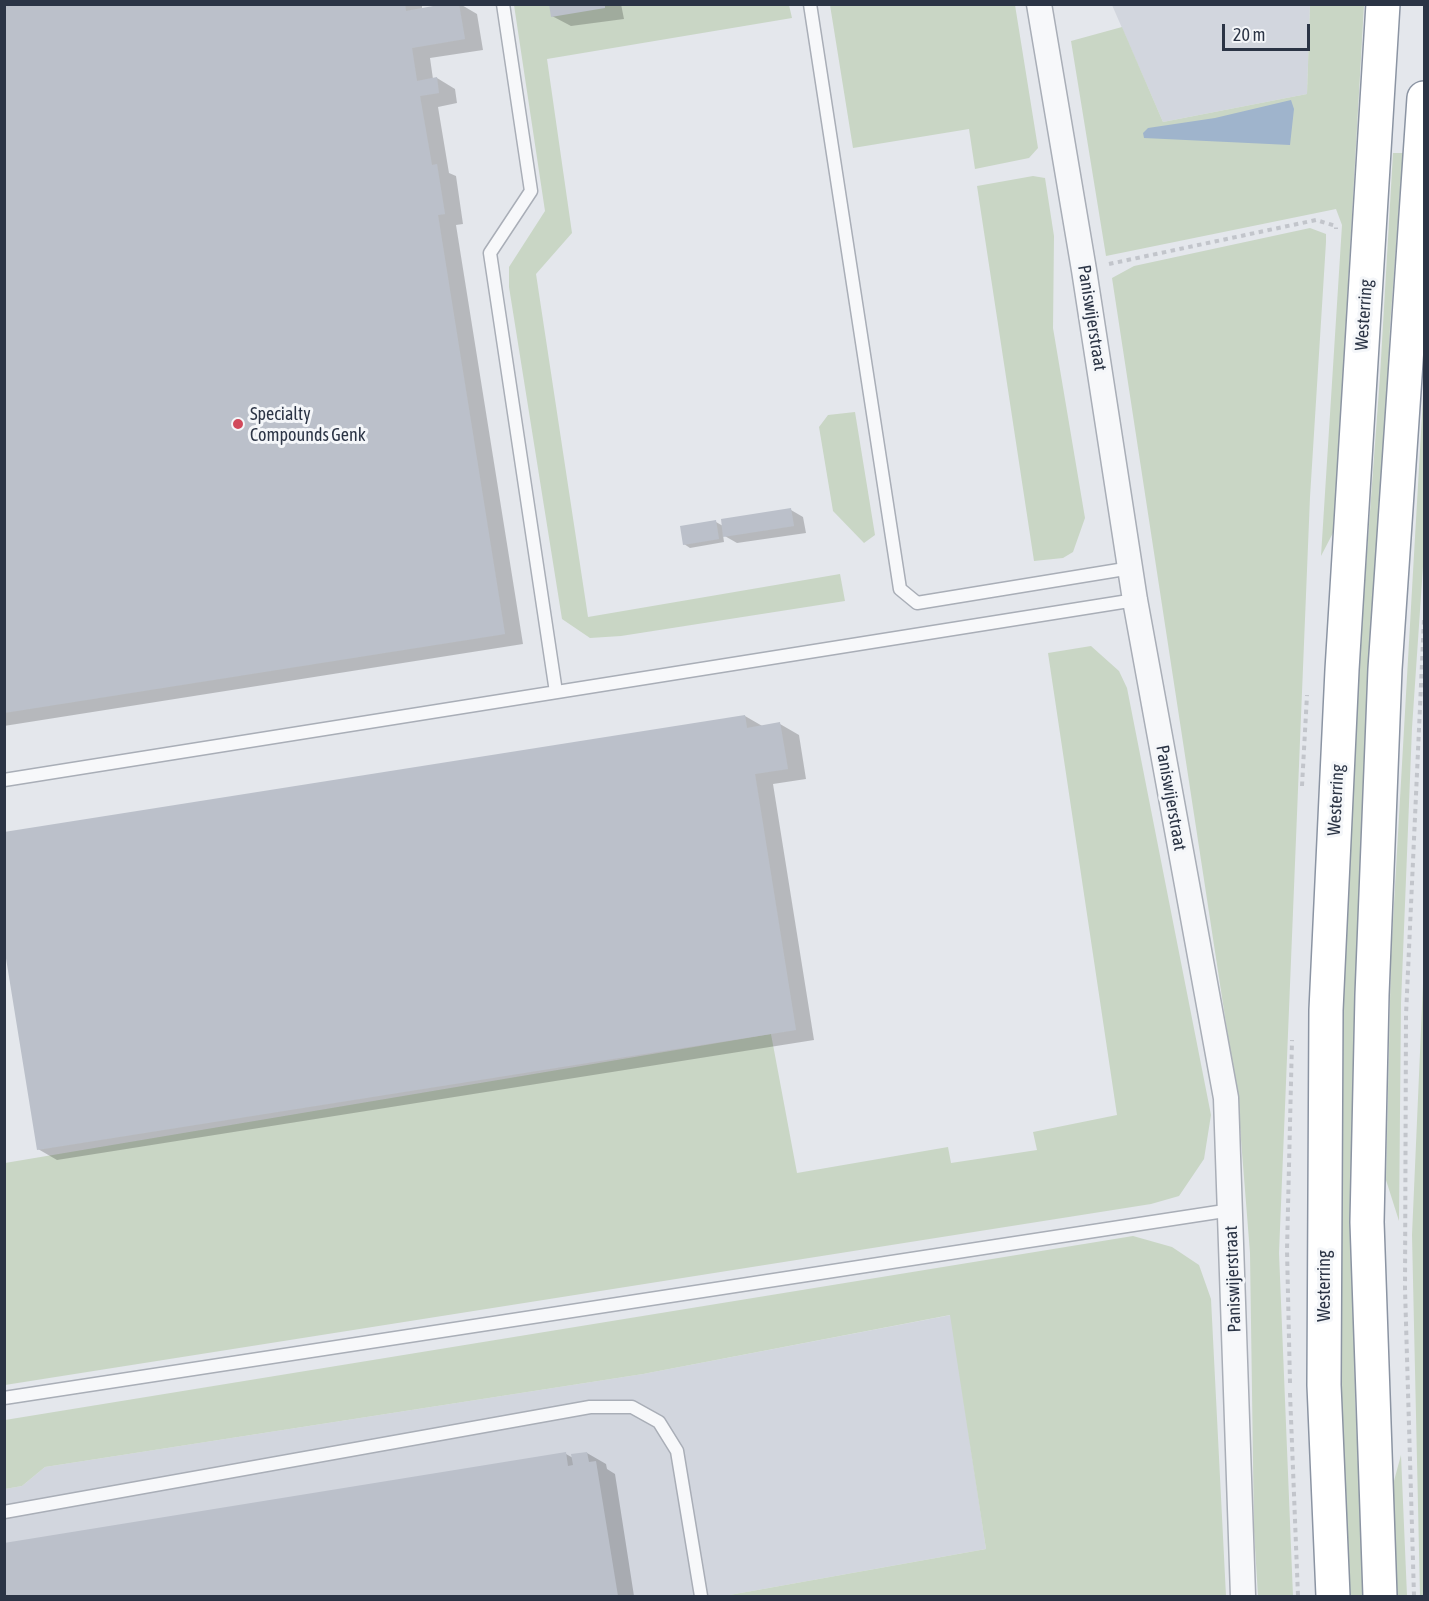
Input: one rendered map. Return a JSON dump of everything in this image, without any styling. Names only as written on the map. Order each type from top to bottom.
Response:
[{"type":"highway","name":"Westerring","points":[[1333,1596],[1324,1385],[1326,1010],[1342,670],[1383,4]]},
{"type":"highway","points":[[1380,1596],[1367,1222],[1372,996],[1385,669],[1425,98]]},
{"type":"street","name":"Paniswijerstraat","points":[[1039,4],[1084,270],[1135,600],[1226,1098],[1243,1596]]},
{"type":"lane","points":[[503,4],[531,191],[490,253],[556,692]]},
{"type":"lane","points":[[810,4],[900,589],[917,603],[1131,568]]},
{"type":"lane","points":[[4,780],[1135,600]]},
{"type":"lane","points":[[4,1398],[1230,1210]]},
{"type":"lane","points":[[4,1512],[590,1407],[632,1407],[659,1422],[677,1451],[701,1596]]},
{"type":"path","points":[[1108,264],[1316,220],[1336,226]]},
{"type":"path","points":[[1414,1596],[1405,1289],[1406,1015],[1425,619]]},
{"type":"shaded area","points":[[1112,5],[1310,5],[1307,94],[1163,122]]},
{"type":"shaded area","points":[[951,1315],[986,1549],[724,1596],[5,1596],[5,1489],[22,1486],[45,1467],[643,1374]]},
{"type":"green space","points":[[514,5],[789,5],[792,18],[547,59],[572,233],[536,274],[588,617],[840,574],[845,601],[621,636],[590,638],[562,619],[509,287],[509,267],[545,211]]},
{"type":"green space","points":[[830,5],[1015,5],[1038,148],[1029,158],[975,169],[969,129],[853,148]]},
{"type":"green space","points":[[1310,5],[1364,5],[1334,531],[1321,556],[1342,225],[1336,209],[1106,256],[1071,41],[1122,27],[1163,122],[1307,94]]},
{"type":"green space","points":[[1393,153],[1403,153],[1390,327],[1353,1207],[1355,1397],[1364,1596],[1349,1596],[1338,1373],[1341,1033],[1359,661],[1380,376]]},
{"type":"green space","points":[[1033,176],[1045,178],[1054,236],[1053,328],[1085,518],[1073,552],[1063,558],[1034,561],[977,186]]},
{"type":"green space","points":[[1310,228],[1326,234],[1326,242],[1310,497],[1279,1253],[1293,1596],[1258,1596],[1254,1531],[1250,1253],[1238,1102],[1112,278],[1134,266]]},
{"type":"green space","points":[[1424,380],[1424,552],[1412,728],[1401,1003],[1399,1221],[1386,1180],[1391,956]]},
{"type":"green space","points":[[855,412],[875,535],[864,543],[833,511],[819,427],[828,415]]},
{"type":"green space","points":[[1091,646],[1119,671],[1127,688],[1211,1115],[1204,1159],[1179,1196],[1151,1204],[5,1385],[5,1163],[771,1034],[797,1173],[948,1147],[951,1163],[1037,1150],[1033,1132],[1117,1115],[1048,653]]},
{"type":"green space","points":[[1424,961],[1424,1596],[1420,1596],[1412,1235]]},
{"type":"green space","points":[[1133,1236],[1172,1247],[1199,1265],[1211,1299],[1226,1596],[724,1596],[986,1549],[950,1315],[643,1374],[45,1467],[22,1486],[5,1489],[5,1420]]},
{"type":"green space","points":[[1401,1455],[1407,1596],[1394,1596],[1391,1492]]},
{"type":"water","points":[[1291,100],[1294,109],[1290,145],[1144,138],[1143,133],[1148,128],[1215,118]]},
{"type":"building","name":"Specialty Compounds Genk","points":[[4,4],[405,4],[406,11],[444,4],[459,4],[465,39],[412,48],[417,81],[437,77],[439,93],[420,96],[432,165],[437,164],[445,214],[438,215],[505,634],[4,713]]},
{"type":"building","points":[[549,4],[605,4],[605,8],[551,17]]},
{"type":"building","points":[[791,508],[794,526],[723,537],[721,519]]},
{"type":"building","points":[[716,520],[719,539],[683,545],[680,526]]},
{"type":"building","points":[[745,715],[747,728],[780,722],[788,769],[755,774],[796,1030],[37,1150],[4,946],[4,832]]},
{"type":"building","points":[[566,1452],[568,1466],[573,1465],[571,1454],[587,1452],[589,1462],[596,1461],[618,1596],[4,1596],[4,1543]]},
{"type":"place","name":"Specialty Compounds Genk","points":[[238,424]]}]
